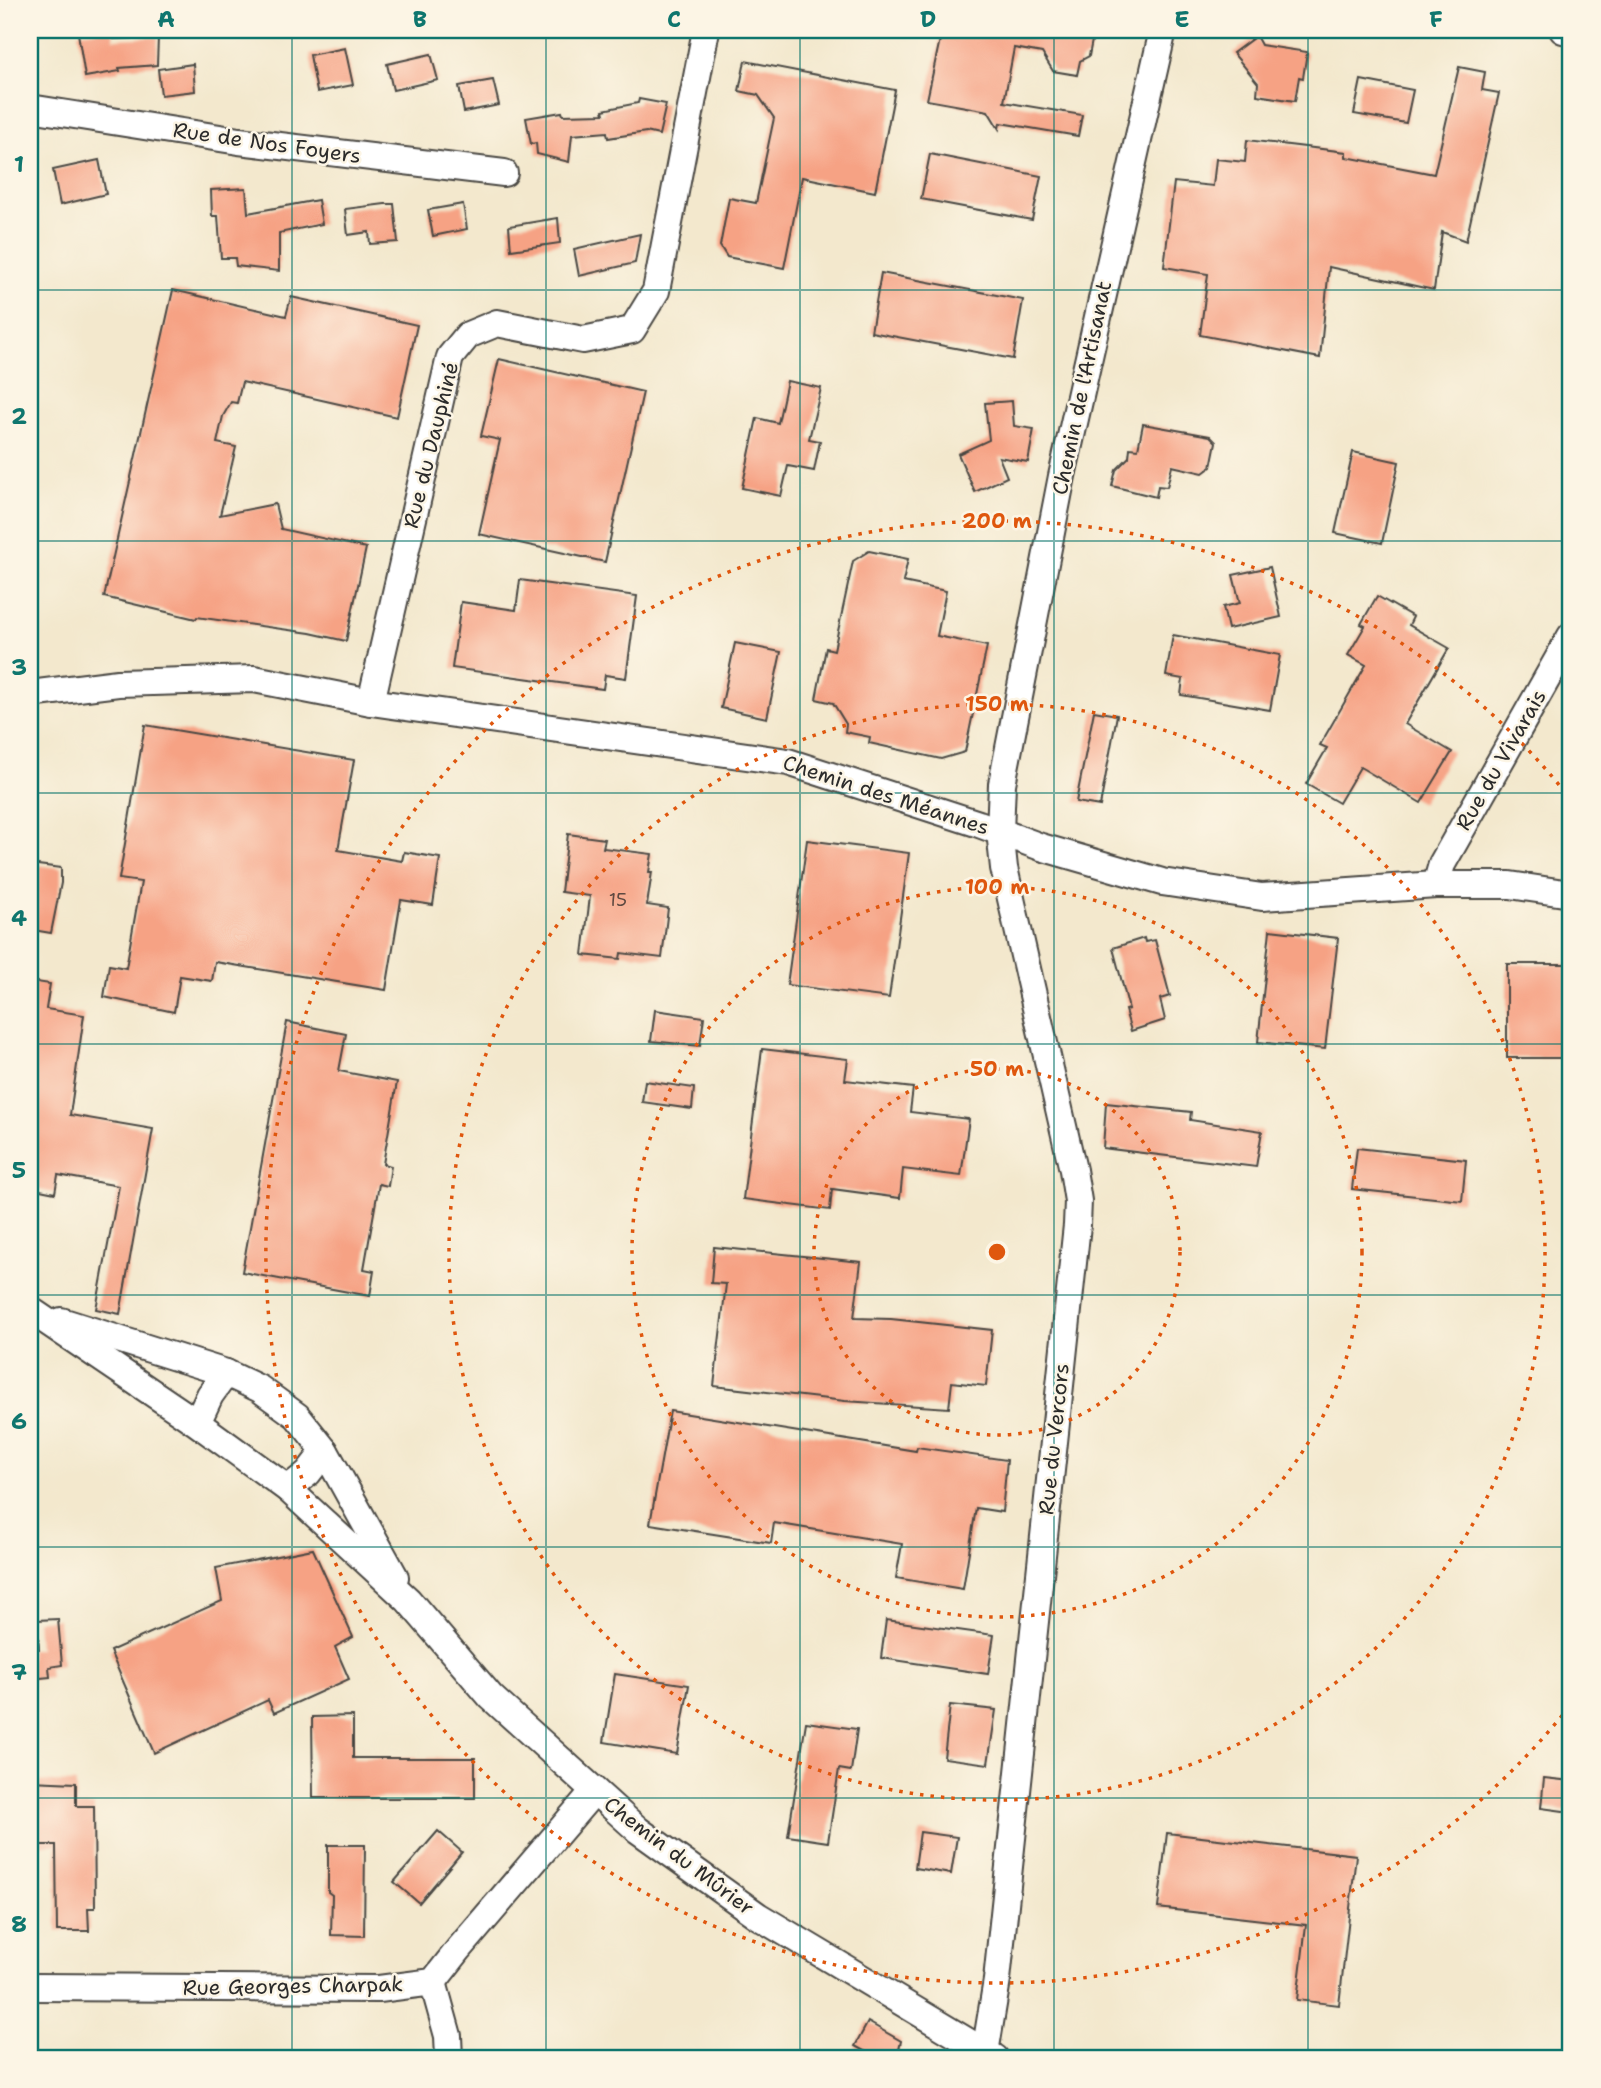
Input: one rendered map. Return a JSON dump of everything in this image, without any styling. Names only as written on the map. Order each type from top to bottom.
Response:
[{"type":"street","name":"Rue du Dauphiné","points":[[370,702],[450,357],[468,335],[497,323],[583,340],[632,330],[656,290],[706,30]]},
{"type":"street","name":"Chemin de l'Artisanat","points":[[1000,831],[1002,784],[1062,476],[1163,30]]},
{"type":"street","points":[[1563,30],[1571,31]]},
{"type":"street","name":"Rue de Nos Foyers","points":[[30,108],[239,141],[504,173]]},
{"type":"street","name":"Rue du Vivarais","points":[[1436,885],[1442,864],[1571,636]]},
{"type":"street","name":"Chemin des Méannes","points":[[30,694],[118,683],[254,679],[370,702],[788,762],[1000,831],[1041,847],[1162,882],[1262,897],[1436,885],[1510,885],[1571,894]]},
{"type":"street","name":"Rue du Vercors","points":[[990,2056],[1078,1201],[1071,1157],[1004,868],[1000,831]]},
{"type":"street","name":"Chemin du Mûrier","points":[[32,1311],[197,1423],[288,1489],[408,1600],[491,1698],[638,1830],[758,1916],[990,2056]]},
{"type":"street","name":"Chemin du Mûrier","points":[[32,1311],[226,1373],[260,1389],[297,1416],[324,1451],[408,1600]]},
{"type":"street","points":[[197,1423],[210,1395],[226,1373]]},
{"type":"street","points":[[288,1489],[308,1473],[324,1451]]},
{"type":"street","name":"Rue Georges Charpak","points":[[30,1987],[379,1989],[433,1982],[594,1791]]},
{"type":"street","points":[[433,1982],[448,2036],[449,2058]]},
{"type":"building","points":[[113,30],[114,39],[158,37],[157,65],[119,68],[120,71],[85,77],[78,33]]},
{"type":"building","points":[[942,30],[1094,30],[1089,56],[1080,61],[1077,75],[1053,71],[1042,53],[1014,48],[1004,102],[1082,115],[1078,136],[1000,123],[999,129],[988,111],[927,100]]},
{"type":"building","points":[[1256,36],[1261,45],[1307,52],[1303,78],[1299,77],[1295,101],[1257,95],[1258,83],[1233,53]]},
{"type":"building","points":[[345,48],[353,85],[317,92],[310,55]]},
{"type":"building","points":[[431,54],[438,80],[393,90],[387,64]]},
{"type":"building","points":[[745,61],[895,90],[875,192],[802,177],[784,268],[727,257],[720,246],[729,198],[756,203],[774,118],[758,95],[739,91]]},
{"type":"building","points":[[193,64],[195,91],[161,95],[158,69]]},
{"type":"building","points":[[1459,67],[1485,72],[1482,90],[1499,93],[1466,241],[1442,232],[1434,290],[1329,267],[1320,358],[1200,335],[1208,274],[1164,267],[1174,182],[1213,186],[1216,159],[1245,162],[1247,140],[1346,152],[1346,157],[1434,174]]},
{"type":"building","points":[[493,80],[499,105],[464,112],[459,86]]},
{"type":"building","points":[[1361,80],[1413,90],[1406,123],[1354,114]]},
{"type":"building","points":[[639,99],[666,104],[659,135],[646,132],[608,138],[607,132],[572,135],[569,162],[537,154],[536,143],[531,144],[526,118],[562,112],[563,115],[604,114],[603,110],[638,103]]},
{"type":"building","points":[[930,154],[1041,176],[1032,220],[921,199]]},
{"type":"building","points":[[99,160],[106,194],[60,205],[53,170]]},
{"type":"building","points":[[246,188],[248,213],[318,200],[322,224],[279,233],[279,271],[236,266],[235,258],[221,258],[218,216],[212,216],[211,190]]},
{"type":"building","points":[[394,204],[398,242],[370,244],[369,232],[348,235],[345,209]]},
{"type":"building","points":[[463,204],[467,229],[433,236],[428,210]]},
{"type":"building","points":[[558,218],[560,243],[511,250],[509,226]]},
{"type":"building","points":[[640,234],[635,263],[579,276],[574,249]]},
{"type":"building","points":[[881,273],[1023,300],[1013,359],[871,332]]},
{"type":"building","points":[[173,290],[286,316],[291,297],[417,325],[397,417],[242,382],[237,403],[231,402],[223,416],[217,443],[236,447],[220,515],[275,504],[281,529],[366,548],[346,641],[310,633],[197,617],[196,619],[104,597]]},
{"type":"building","points":[[499,359],[643,392],[605,562],[479,534],[500,440],[481,436]]},
{"type":"building","points":[[787,381],[821,388],[809,439],[820,441],[814,471],[788,466],[781,496],[742,488],[757,418],[778,423]]},
{"type":"building","points":[[1012,401],[1014,426],[1034,429],[1028,462],[999,457],[1007,477],[975,492],[958,454],[989,440],[985,403]]},
{"type":"building","points":[[1143,424],[1210,436],[1216,442],[1211,467],[1203,473],[1172,466],[1167,487],[1158,486],[1156,497],[1112,486],[1116,470],[1129,457],[1130,448],[1138,449]]},
{"type":"building","points":[[1353,452],[1399,462],[1382,543],[1335,533]]},
{"type":"building","points":[[869,551],[908,559],[903,582],[946,591],[937,636],[987,646],[965,752],[941,759],[869,743],[870,737],[845,732],[846,724],[833,703],[816,699],[826,648],[834,650],[853,561]]},
{"type":"building","points":[[1270,567],[1281,617],[1228,629],[1223,607],[1240,603],[1233,575]]},
{"type":"building","points":[[520,580],[637,596],[626,678],[605,675],[603,689],[452,668],[461,602],[516,610]]},
{"type":"building","points":[[1377,596],[1413,617],[1409,625],[1449,648],[1405,724],[1452,752],[1421,803],[1360,767],[1339,803],[1306,784],[1327,748],[1320,745],[1366,665],[1348,655],[1365,626],[1361,624]]},
{"type":"building","points":[[1173,635],[1280,655],[1270,710],[1181,695],[1183,679],[1166,676]]},
{"type":"building","points":[[735,643],[781,652],[767,718],[721,708]]},
{"type":"building","points":[[1094,711],[1117,715],[1100,806],[1076,802]]},
{"type":"building","points":[[145,725],[354,760],[338,850],[402,861],[404,852],[440,858],[433,905],[401,900],[386,990],[215,962],[212,981],[180,976],[174,1012],[104,997],[109,965],[126,968],[141,882],[119,879]]},
{"type":"building","points":[[568,834],[605,839],[603,848],[652,854],[647,905],[668,908],[662,958],[621,953],[620,959],[583,955],[590,896],[561,892]]},
{"type":"building","points":[[807,840],[909,853],[889,998],[787,985]]},
{"type":"building","points":[[30,864],[61,868],[61,883],[51,933],[33,930],[36,905],[30,904]]},
{"type":"building","points":[[1270,930],[1338,938],[1325,1049],[1258,1042]]},
{"type":"building","points":[[1144,938],[1145,942],[1155,940],[1170,996],[1160,999],[1165,1020],[1131,1031],[1125,1010],[1129,1009],[1113,948]]},
{"type":"building","points":[[1507,964],[1571,964],[1571,1058],[1507,1058]]},
{"type":"building","points":[[30,981],[50,984],[46,1009],[84,1015],[70,1115],[153,1129],[120,1314],[96,1309],[119,1186],[58,1175],[55,1193],[30,1188]]},
{"type":"building","points":[[655,1010],[704,1017],[700,1046],[651,1041]]},
{"type":"building","points":[[287,1022],[346,1034],[339,1071],[397,1082],[383,1164],[391,1166],[388,1186],[379,1184],[364,1269],[374,1271],[370,1296],[242,1272]]},
{"type":"building","points":[[762,1049],[848,1059],[845,1080],[913,1088],[910,1112],[969,1119],[961,1176],[903,1169],[900,1198],[832,1189],[830,1210],[743,1199]]},
{"type":"building","points":[[645,1081],[694,1088],[692,1109],[642,1102]]},
{"type":"building","points":[[1106,1103],[1191,1112],[1190,1120],[1262,1131],[1256,1167],[1103,1148]]},
{"type":"building","points":[[1357,1148],[1466,1160],[1462,1201],[1352,1189]]},
{"type":"building","points":[[714,1247],[861,1262],[854,1318],[891,1319],[992,1330],[986,1386],[952,1382],[949,1408],[845,1401],[714,1386],[726,1284],[711,1283]]},
{"type":"building","points":[[670,1411],[916,1451],[917,1447],[1007,1460],[1002,1512],[976,1508],[963,1589],[896,1578],[902,1544],[774,1523],[771,1543],[650,1524]]},
{"type":"building","points":[[313,1549],[353,1637],[335,1647],[349,1679],[274,1713],[268,1700],[154,1753],[110,1651],[222,1601],[216,1568]]},
{"type":"building","points":[[58,1619],[62,1665],[49,1667],[50,1677],[30,1679],[30,1649],[39,1649],[37,1620]]},
{"type":"building","points":[[886,1620],[994,1635],[988,1674],[881,1658]]},
{"type":"building","points":[[615,1674],[689,1685],[677,1754],[604,1742]]},
{"type":"building","points":[[950,1705],[996,1710],[988,1764],[944,1758]]},
{"type":"building","points":[[353,1716],[353,1758],[475,1758],[475,1798],[313,1798],[312,1717]]},
{"type":"building","points":[[806,1722],[857,1729],[851,1771],[839,1769],[828,1842],[788,1836]]},
{"type":"building","points":[[1544,1778],[1571,1781],[1571,1812],[1541,1808]]},
{"type":"building","points":[[30,1781],[76,1783],[76,1806],[94,1806],[95,1908],[88,1908],[89,1931],[57,1931],[56,1845],[30,1845]]},
{"type":"building","points":[[438,1831],[462,1852],[419,1903],[394,1882]]},
{"type":"building","points":[[920,1832],[957,1837],[951,1874],[915,1868]]},
{"type":"building","points":[[1167,1833],[1356,1855],[1339,2005],[1297,2000],[1306,1925],[1158,1908]]},
{"type":"building","points":[[328,1845],[365,1845],[364,1936],[331,1935],[332,1895],[328,1892]]},
{"type":"building","points":[[868,2022],[901,2041],[897,2058],[877,2058],[855,2046]]}]
